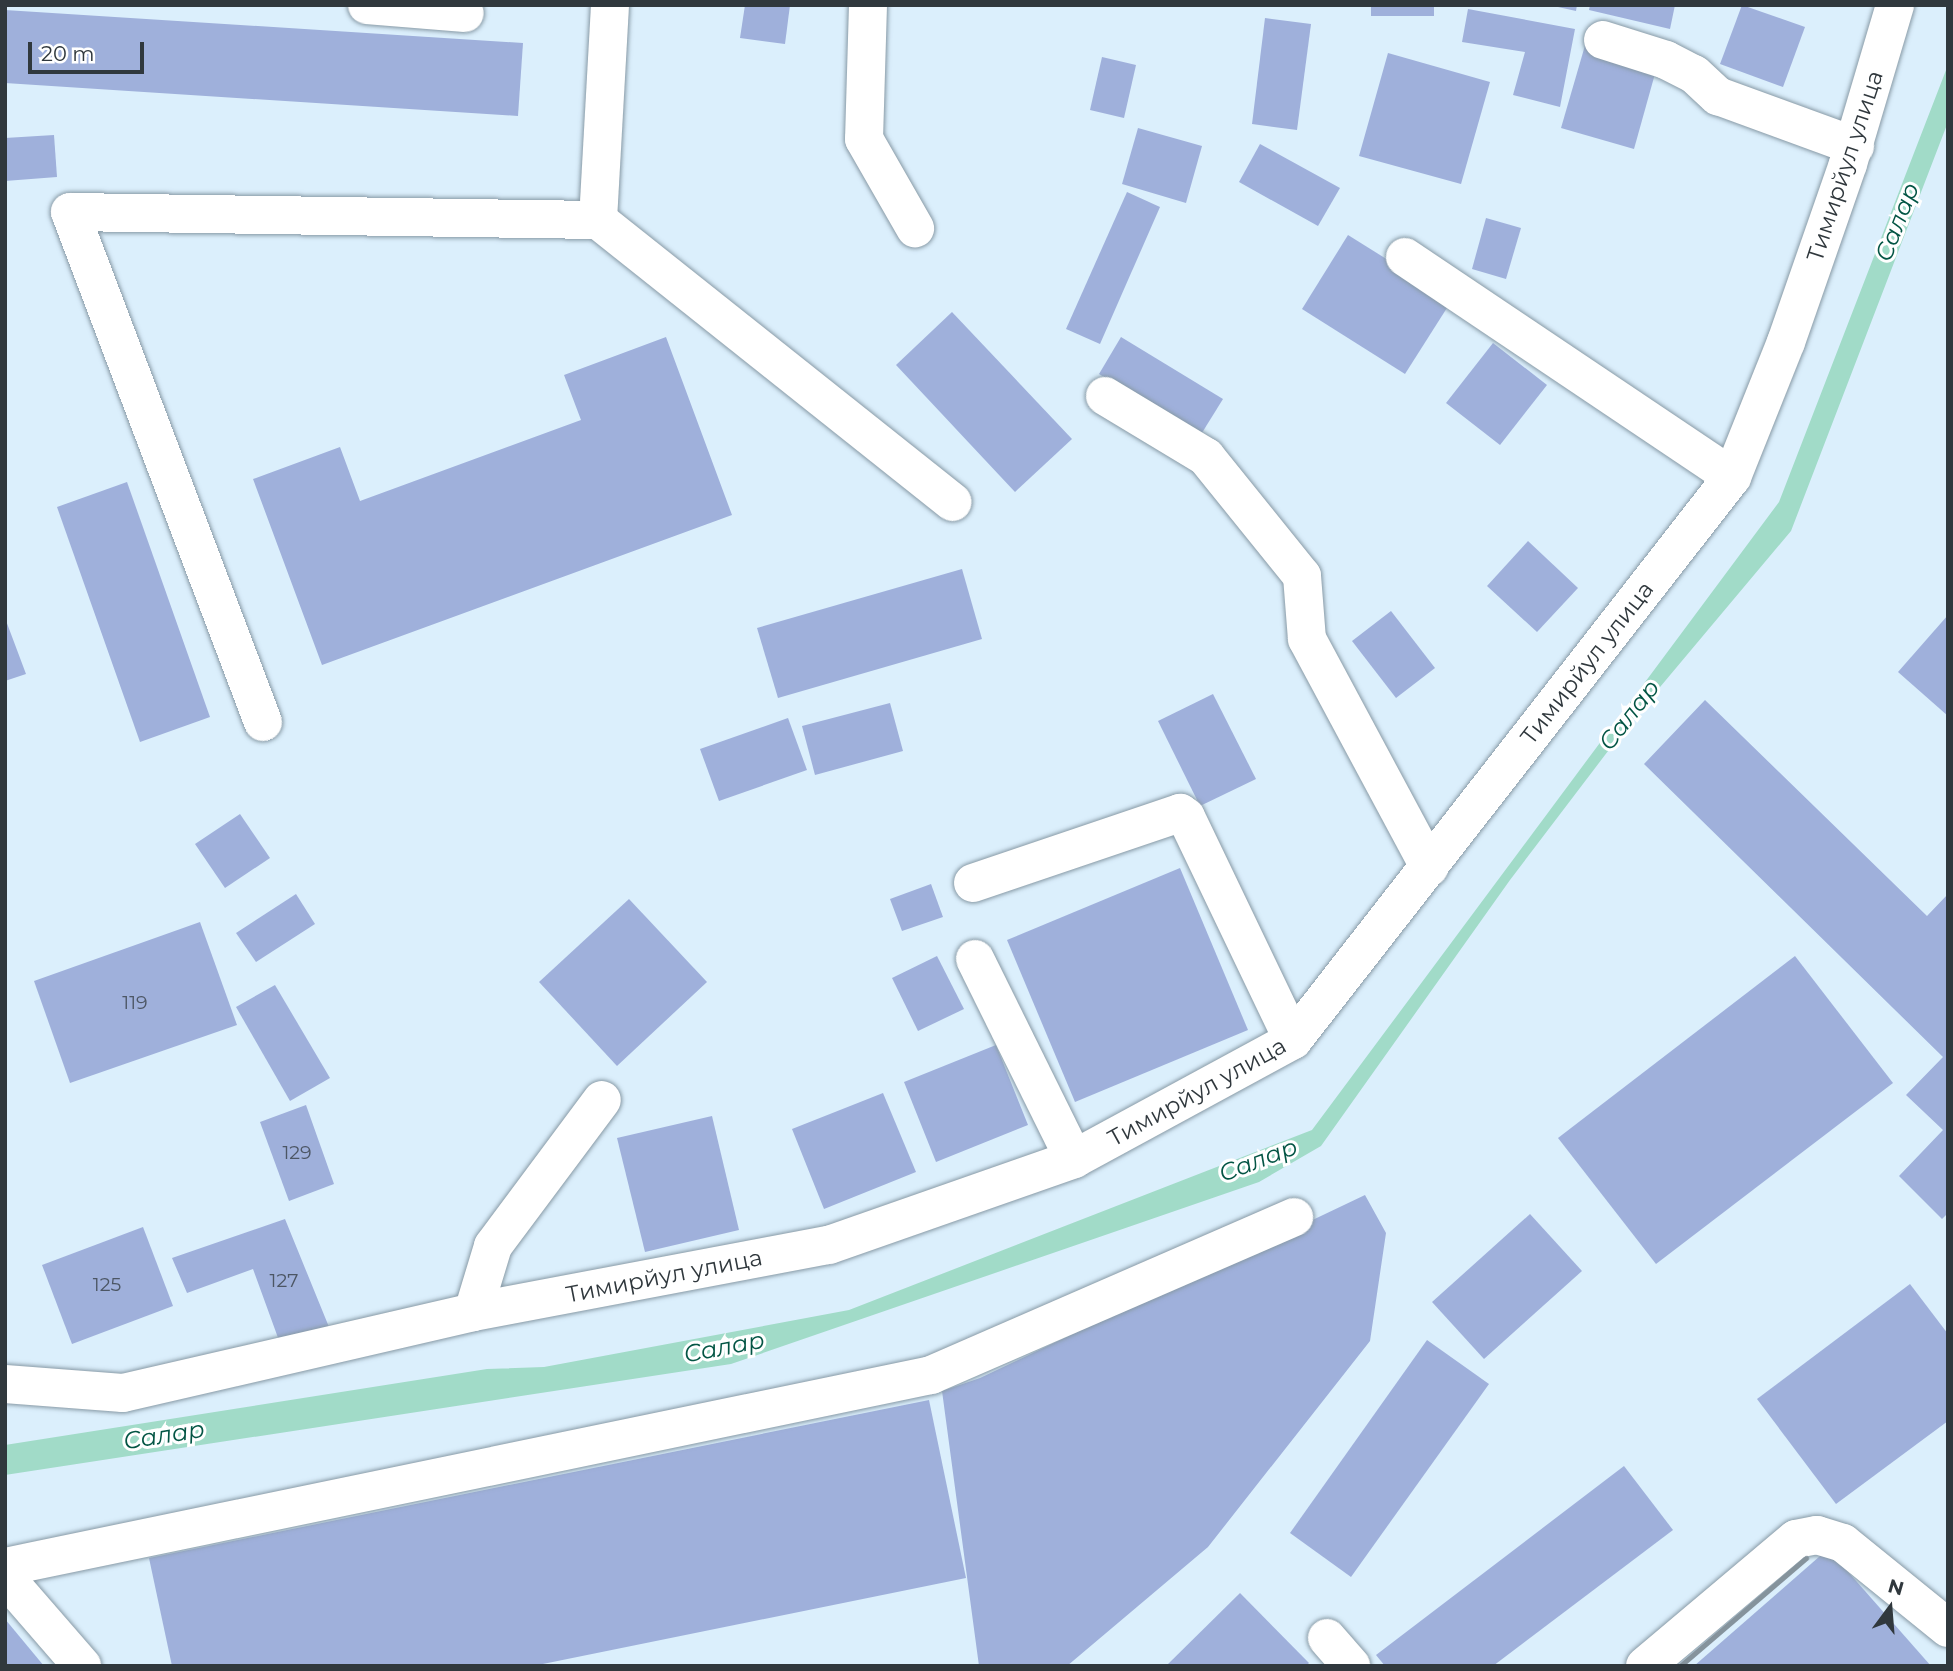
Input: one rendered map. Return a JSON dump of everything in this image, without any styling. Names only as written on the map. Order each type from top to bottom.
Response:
[{"type":"street","points":[[368,5],[465,13]]},
{"type":"street","points":[[598,220],[610,5]]},
{"type":"street","points":[[868,5],[864,138],[915,228]]},
{"type":"street","name":"Тимирйул улица","points":[[5,1384],[123,1393],[473,1312],[829,1245],[1074,1159],[1293,1040],[1731,477],[1786,342],[1855,146],[1895,5]]},
{"type":"street","points":[[1603,40],[1675,65],[1718,96],[1855,146]]},
{"type":"street","points":[[263,722],[70,212],[598,220],[951,502]]},
{"type":"street","points":[[1405,257],[1731,477]]},
{"type":"street","points":[[1105,396],[1206,457],[1301,576],[1307,639],[1429,867]]},
{"type":"street","points":[[973,883],[1180,813],[1186,817],[1293,1040]]},
{"type":"street","points":[[975,959],[1074,1159]]},
{"type":"street","points":[[473,1312],[493,1246],[602,1100]]},
{"type":"street","points":[[5,1567],[932,1375],[1294,1217]]},
{"type":"street","points":[[1645,1666],[1796,1539],[1817,1535],[1843,1543],[1948,1628]]},
{"type":"street","points":[[5,1577],[82,1666]]},
{"type":"water","name":"Салар","points":[[1948,65],[1948,122],[1791,531],[1624,730],[1510,880],[1321,1146],[1259,1182],[731,1364],[5,1475],[5,1445],[487,1369],[544,1367],[849,1310],[1312,1130],[1779,502]]},
{"type":"building","points":[[745,5],[790,5],[785,44],[740,38]]},
{"type":"building","points":[[1371,5],[1434,5],[1434,16],[1371,16]]},
{"type":"building","points":[[1549,5],[1577,5],[1576,11]]},
{"type":"building","points":[[1590,5],[1675,5],[1670,29],[1589,10]]},
{"type":"building","points":[[1742,5],[1805,27],[1783,87],[1720,64]]},
{"type":"building","points":[[1468,9],[1575,29],[1560,107],[1513,95],[1525,52],[1462,42]]},
{"type":"building","points":[[5,10],[523,43],[518,116],[5,83]]},
{"type":"building","points":[[1265,18],[1311,24],[1297,130],[1252,124]]},
{"type":"building","points":[[1586,42],[1658,63],[1634,149],[1561,128]]},
{"type":"building","points":[[1388,53],[1490,82],[1461,184],[1359,156]]},
{"type":"building","points":[[1102,57],[1136,65],[1124,118],[1090,110]]},
{"type":"building","points":[[1138,128],[1202,146],[1186,203],[1122,184]]},
{"type":"building","points":[[54,135],[57,177],[5,181],[5,138]]},
{"type":"building","points":[[1260,144],[1340,188],[1318,226],[1239,182]]},
{"type":"building","points":[[1127,192],[1160,207],[1100,344],[1066,329]]},
{"type":"building","points":[[1486,218],[1521,228],[1506,279],[1472,269]]},
{"type":"building","points":[[1348,235],[1452,300],[1405,374],[1302,309]]},
{"type":"building","points":[[952,312],[1072,439],[1015,492],[896,365]]},
{"type":"building","points":[[666,337],[732,515],[322,665],[253,479],[340,447],[360,501],[581,420],[564,375]]},
{"type":"building","points":[[1121,337],[1223,399],[1200,436],[1099,374]]},
{"type":"building","points":[[1493,343],[1547,385],[1500,445],[1446,403]]},
{"type":"building","points":[[127,482],[210,717],[140,742],[57,507]]},
{"type":"building","points":[[1528,541],[1578,588],[1537,632],[1487,586]]},
{"type":"building","points":[[962,569],[982,639],[778,698],[757,628]]},
{"type":"building","points":[[1391,611],[1435,668],[1396,698],[1352,641]]},
{"type":"building","points":[[1948,615],[1948,716],[1898,672]]},
{"type":"building","points":[[5,618],[26,674],[5,681]]},
{"type":"building","points":[[1213,694],[1256,779],[1200,806],[1158,721]]},
{"type":"building","points":[[1705,700],[1927,916],[1948,894],[1948,1213],[1942,1219],[1899,1176],[1943,1130],[1906,1095],[1943,1057],[1644,764]]},
{"type":"building","points":[[890,703],[903,751],[815,775],[802,726]]},
{"type":"building","points":[[788,718],[807,770],[719,801],[700,749]]},
{"type":"building","points":[[240,814],[270,858],[225,888],[195,844]]},
{"type":"building","points":[[1180,868],[1248,1030],[1075,1102],[1007,940]]},
{"type":"building","points":[[931,884],[943,917],[902,931],[890,899]]},
{"type":"building","points":[[296,894],[315,924],[256,962],[236,933]]},
{"type":"building","points":[[629,899],[707,982],[617,1066],[539,982]]},
{"type":"building","points":[[200,922],[237,1025],[70,1083],[34,981]]},
{"type":"building","points":[[937,956],[964,1009],[918,1031],[892,978]]},
{"type":"building","points":[[1795,956],[1893,1083],[1656,1264],[1558,1138]]},
{"type":"building","points":[[275,985],[330,1078],[290,1101],[236,1007]]},
{"type":"building","points":[[996,1045],[1028,1125],[936,1162],[904,1082]]},
{"type":"building","points":[[883,1093],[916,1172],[824,1209],[792,1129]]},
{"type":"building","points":[[306,1105],[334,1184],[289,1201],[260,1122]]},
{"type":"building","points":[[712,1116],[739,1230],[645,1252],[617,1138]]},
{"type":"building","points":[[1365,1195],[1386,1233],[1370,1341],[1208,1547],[1067,1666],[979,1666],[942,1391],[980,1378]]},
{"type":"building","points":[[1530,1214],[1582,1271],[1484,1359],[1432,1302]]},
{"type":"building","points":[[285,1219],[329,1327],[281,1346],[253,1269],[187,1293],[172,1258]]},
{"type":"building","points":[[143,1227],[173,1306],[72,1344],[42,1265]]},
{"type":"building","points":[[1910,1284],[1948,1334],[1948,1421],[1836,1504],[1757,1399]]},
{"type":"building","points":[[1427,1340],[1489,1384],[1351,1577],[1290,1533]]},
{"type":"building","points":[[929,1400],[966,1578],[533,1666],[172,1666],[149,1558]]},
{"type":"building","points":[[1624,1466],[1673,1530],[1493,1666],[1385,1666],[1376,1655]]},
{"type":"building","points":[[1828,1549],[1931,1666],[1694,1666]]},
{"type":"building","points":[[1240,1593],[1309,1663],[1306,1666],[1166,1666]]},
{"type":"building","points":[[5,1619],[44,1666],[5,1666]]},
{"type":"railway","points":[[1680,1666],[1806,1558]]}]
